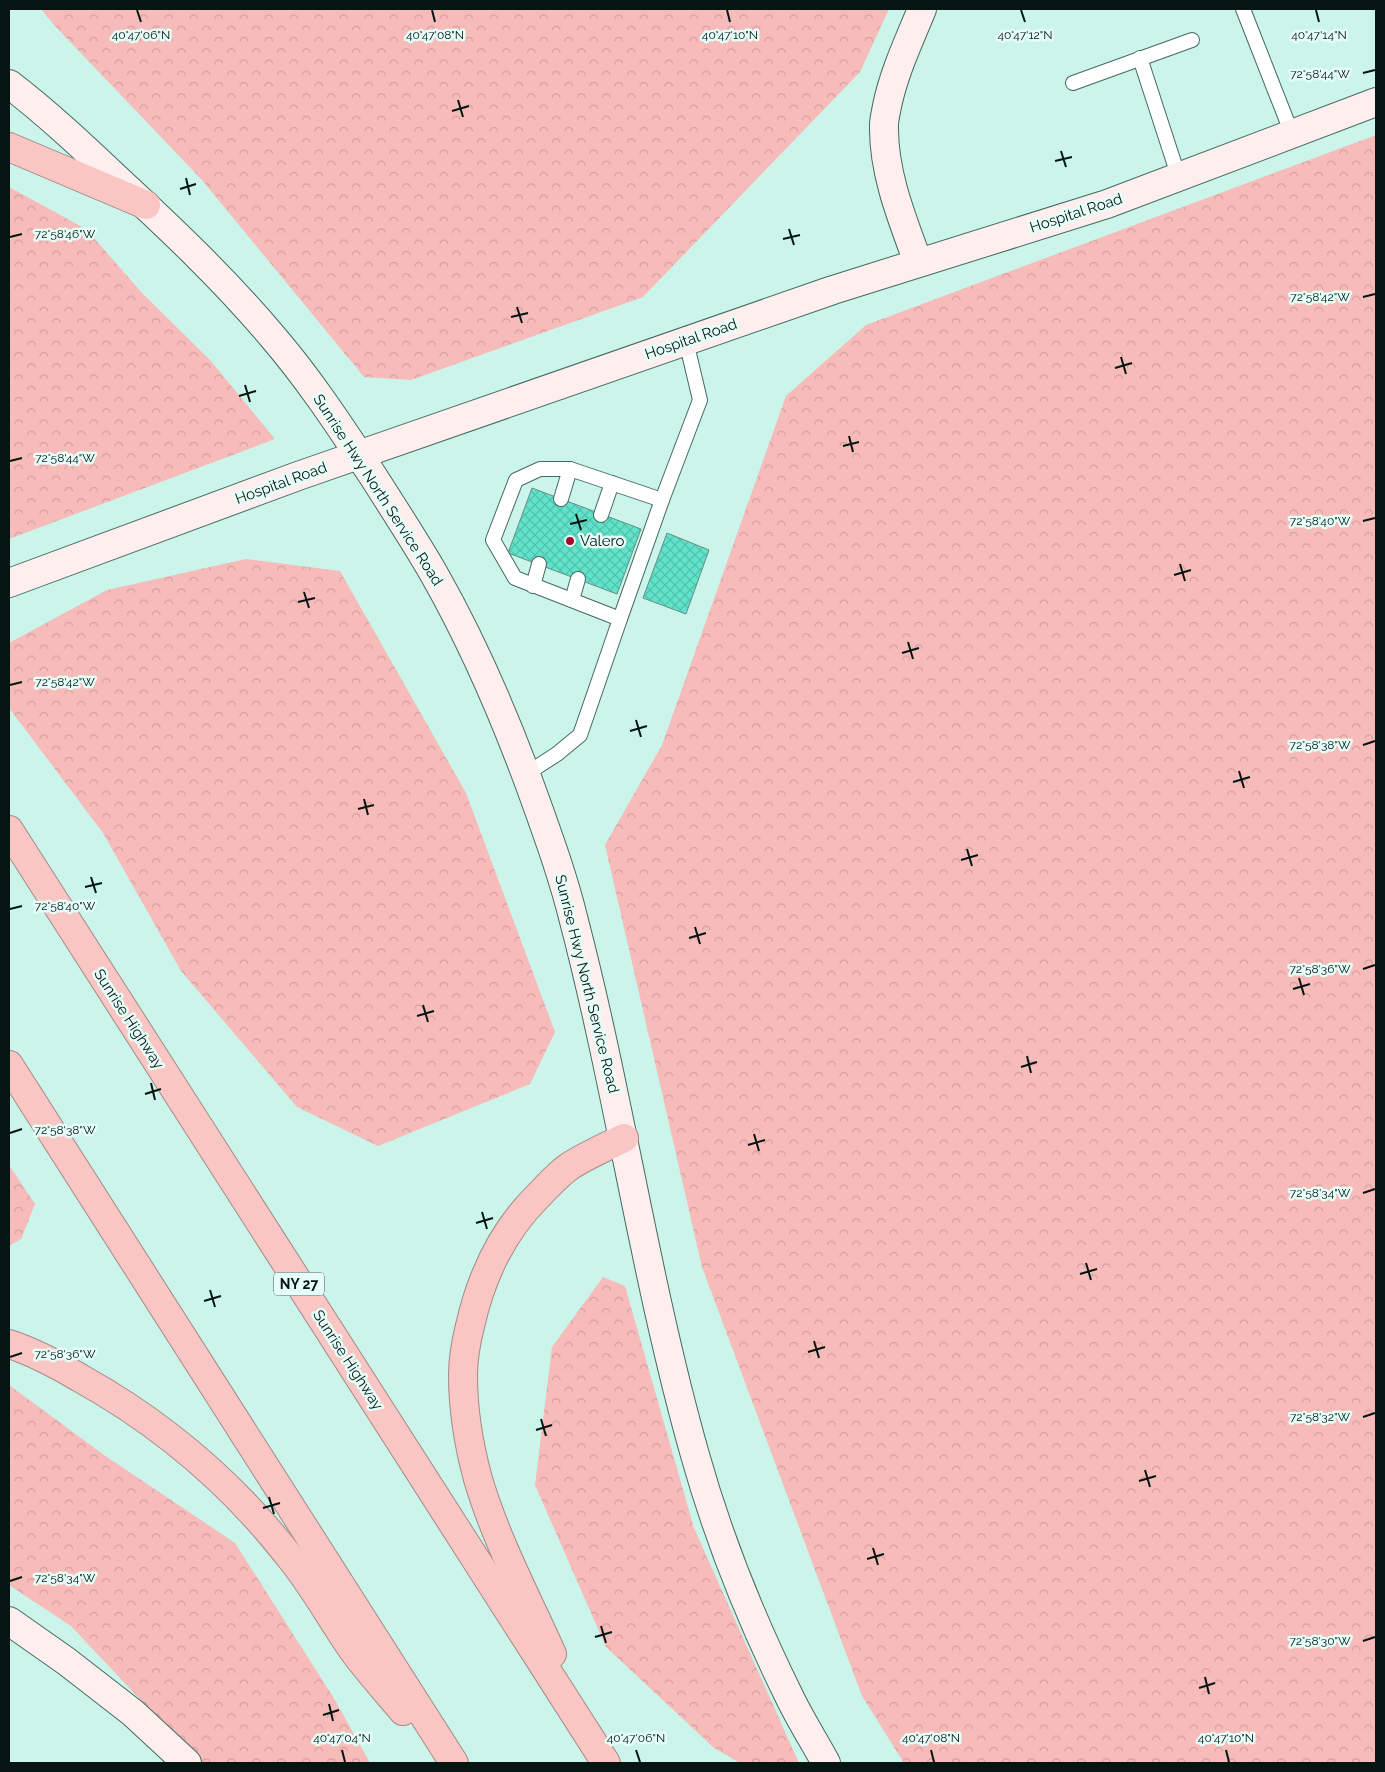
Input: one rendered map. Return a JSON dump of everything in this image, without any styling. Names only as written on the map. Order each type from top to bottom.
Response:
[{"type":"highway","points":[[9,147],[146,205]]},
{"type":"highway","name":"Sunrise Highway","points":[[9,830],[606,1763]]},
{"type":"highway","points":[[9,1065],[454,1763]]},
{"type":"highway","points":[[590,1739],[492,1520],[478,1480],[470,1447],[465,1412],[463,1374],[467,1338],[475,1302],[489,1265],[504,1238],[522,1212],[569,1167],[624,1138]]},
{"type":"highway","points":[[9,1344],[59,1366],[109,1394],[150,1422],[229,1488],[290,1557],[355,1652],[445,1763]]},
{"type":"street","points":[[918,262],[902,219],[892,183],[886,152],[884,124],[891,88],[922,9]]},
{"type":"street","name":"Sunrise Hwy North Service Road","points":[[9,84],[77,142],[146,205],[200,258],[274,338],[320,396],[403,523],[440,585],[500,707],[550,842],[573,915],[624,1138],[673,1374],[696,1460],[722,1536],[755,1622],[790,1698],[826,1763]]},
{"type":"street","name":"Hospital Road","points":[[9,583],[359,455],[833,290],[1107,204],[1376,102]]},
{"type":"street","points":[[9,1621],[133,1713],[187,1763]]},
{"type":"lane","points":[[1243,9],[1292,134]]},
{"type":"lane","points":[[1073,83],[1192,40]]},
{"type":"lane","points":[[1140,58],[1179,178]]},
{"type":"lane","points":[[526,774],[557,754],[580,735],[662,500],[700,400],[686,341]]},
{"type":"lane","points":[[620,619],[515,578],[494,540],[516,480],[540,469],[570,469],[662,500]]},
{"type":"lane","points":[[561,499],[570,469]]},
{"type":"lane","points":[[601,515],[612,483]]},
{"type":"lane","points":[[533,586],[539,564]]},
{"type":"lane","points":[[572,600],[578,579]]},
{"type":"green space","points":[[41,9],[889,9],[860,72],[643,297],[411,380],[364,377],[202,180],[54,25]]},
{"type":"green space","points":[[1376,135],[1376,1763],[904,1763],[862,1696],[702,1267],[605,845],[662,745],[786,396],[866,325]]},
{"type":"green space","points":[[9,187],[86,229],[143,294],[210,360],[275,439],[9,539]]},
{"type":"green space","points":[[246,559],[340,571],[466,793],[555,1032],[530,1084],[378,1146],[297,1107],[181,971],[103,833],[9,708],[9,643],[107,590]]},
{"type":"green space","points":[[9,1165],[35,1204],[21,1239],[9,1246]]},
{"type":"green space","points":[[603,1277],[625,1286],[694,1528],[799,1763],[740,1763],[714,1748],[606,1647],[535,1485],[552,1347]]},
{"type":"green space","points":[[9,1385],[104,1455],[235,1543],[335,1700],[370,1763],[200,1763],[71,1626],[9,1585]]},
{"type":"building","points":[[532,488],[641,529],[617,594],[508,553]]},
{"type":"building","points":[[667,533],[709,550],[686,614],[643,598]]},
{"type":"place","name":"Valero","points":[[570,541]]}]
